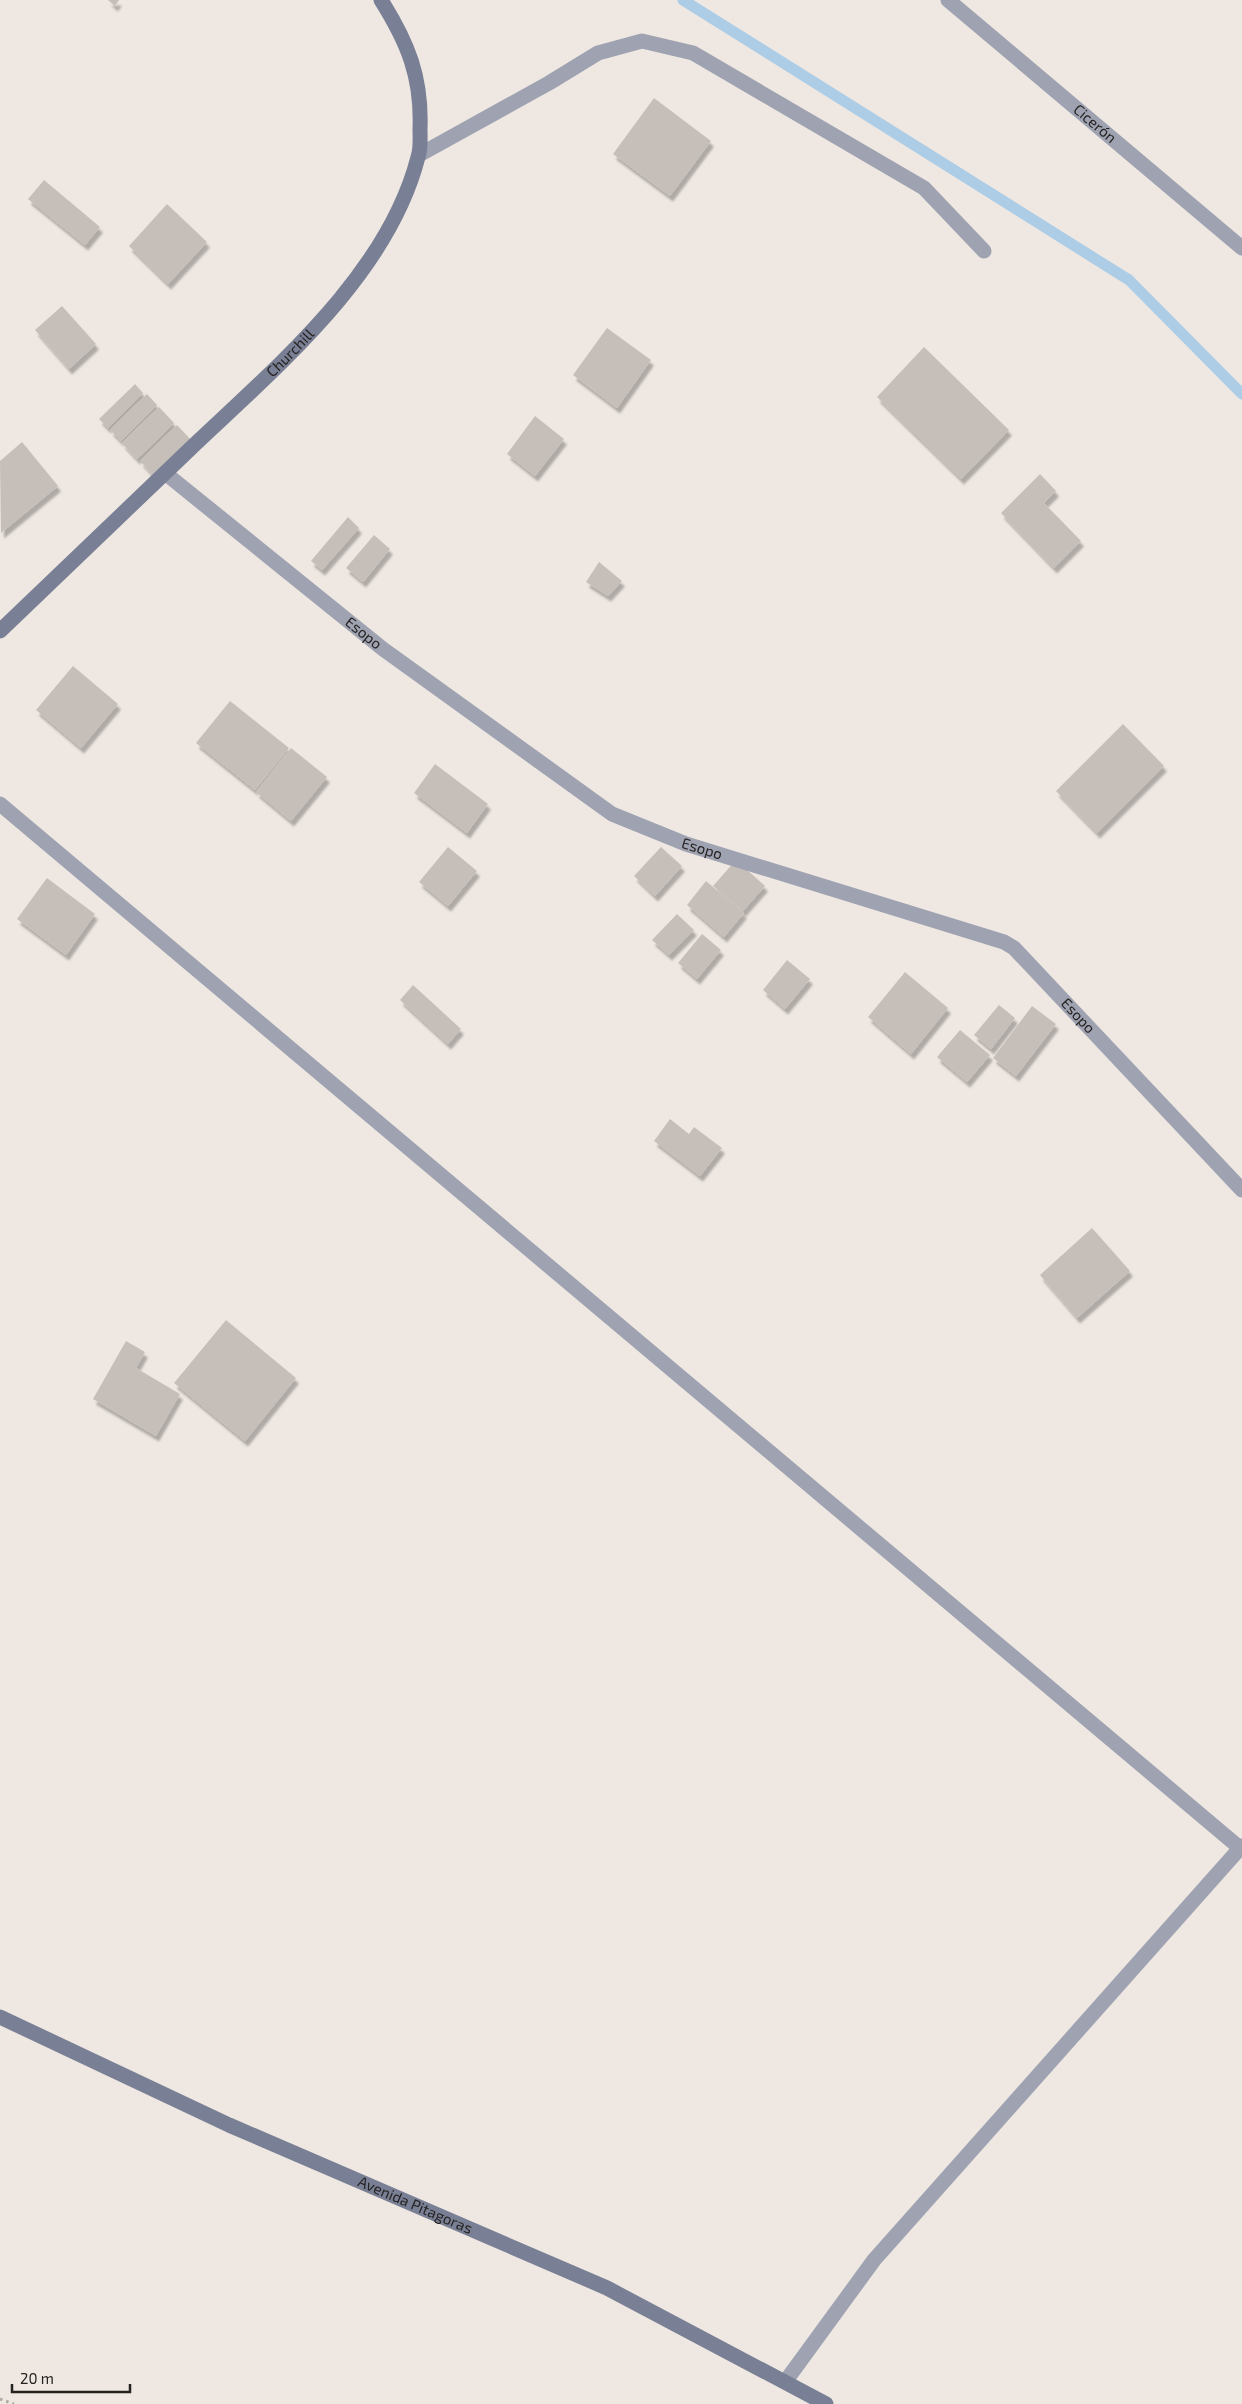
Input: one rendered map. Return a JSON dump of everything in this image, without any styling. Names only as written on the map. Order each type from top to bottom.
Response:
[{"type":"main road","name":"Churchill","points":[[0,632],[310,334],[372,256],[404,200],[419,155],[420,113],[416,73],[402,34],[381,0]]},
{"type":"main road","name":"Avenida Pitagoras","points":[[0,2017],[229,2125],[607,2288],[826,2404]]},
{"type":"street","name":"Cicerón","points":[[948,0],[1242,248]]},
{"type":"street","points":[[419,155],[525,97],[598,53],[642,41],[693,53],[924,188],[984,251]]},
{"type":"street","name":"Esopo","points":[[165,473],[383,649],[612,814],[686,844],[1004,942],[1014,948],[1242,1190]]},
{"type":"street","points":[[0,804],[1241,1847],[874,2260],[785,2382]]},
{"type":"path","points":[[0,2399],[14,2404]]},
{"type":"building","points":[[108,0],[119,0],[115,6]]},
{"type":"building","points":[[654,98],[711,141],[670,196],[613,154]]},
{"type":"building","points":[[44,180],[100,227],[85,245],[28,199]]},
{"type":"building","points":[[167,204],[207,242],[168,284],[129,246]]},
{"type":"building","points":[[62,306],[96,344],[69,369],[35,330]]},
{"type":"building","points":[[607,328],[651,360],[617,408],[573,375]]},
{"type":"building","points":[[924,347],[1009,430],[961,479],[877,397]]},
{"type":"building","points":[[135,384],[143,393],[108,428],[99,419]]},
{"type":"building","points":[[147,394],[157,405],[121,441],[110,430]]},
{"type":"building","points":[[159,407],[174,423],[137,459],[122,443]]},
{"type":"building","points":[[535,416],[564,439],[535,476],[507,454]]},
{"type":"building","points":[[177,425],[193,442],[156,478],[140,461]]},
{"type":"building","points":[[22,442],[58,486],[1,533],[0,461]]},
{"type":"building","points":[[1040,474],[1056,491],[1044,503],[1081,541],[1054,568],[1001,513]]},
{"type":"building","points":[[348,517],[359,528],[322,570],[311,561]]},
{"type":"building","points":[[374,535],[390,549],[363,582],[346,568]]},
{"type":"building","points":[[599,562],[622,581],[608,596],[586,582]]},
{"type":"building","points":[[73,666],[118,704],[81,748],[36,710]]},
{"type":"building","points":[[230,701],[289,748],[255,790],[196,743]]},
{"type":"building","points":[[1123,724],[1164,766],[1097,833],[1056,791]]},
{"type":"building","points":[[291,748],[327,777],[291,821],[256,792]]},
{"type":"building","points":[[435,764],[488,804],[467,833],[414,793]]},
{"type":"building","points":[[448,847],[477,871],[448,906],[419,882]]},
{"type":"building","points":[[661,847],[682,866],[655,896],[634,876]]},
{"type":"building","points":[[736,860],[765,886],[743,911],[713,886]]},
{"type":"building","points":[[47,878],[95,914],[66,955],[17,919]]},
{"type":"building","points":[[706,881],[744,913],[724,937],[687,905]]},
{"type":"building","points":[[677,914],[694,930],[669,955],[652,940]]},
{"type":"building","points":[[702,934],[721,950],[697,979],[678,963]]},
{"type":"building","points":[[787,960],[810,979],[785,1009],[763,990]]},
{"type":"building","points":[[905,972],[948,1008],[911,1054],[868,1017]]},
{"type":"building","points":[[413,985],[461,1029],[448,1044],[400,1000]]},
{"type":"building","points":[[999,1005],[1015,1018],[991,1049],[974,1035]]},
{"type":"building","points":[[1032,1006],[1056,1024],[1016,1076],[993,1058]]},
{"type":"building","points":[[960,1030],[990,1055],[967,1082],[937,1057]]},
{"type":"building","points":[[670,1119],[689,1134],[694,1127],[722,1148],[700,1176],[654,1141]]},
{"type":"building","points":[[1092,1228],[1130,1271],[1077,1318],[1040,1275]]},
{"type":"building","points":[[226,1320],[296,1378],[245,1441],[174,1383]]},
{"type":"building","points":[[126,1341],[145,1352],[136,1368],[180,1394],[156,1436],[93,1399]]},
{"type":"waterway","points":[[683,0],[1129,280],[1242,394]]}]
